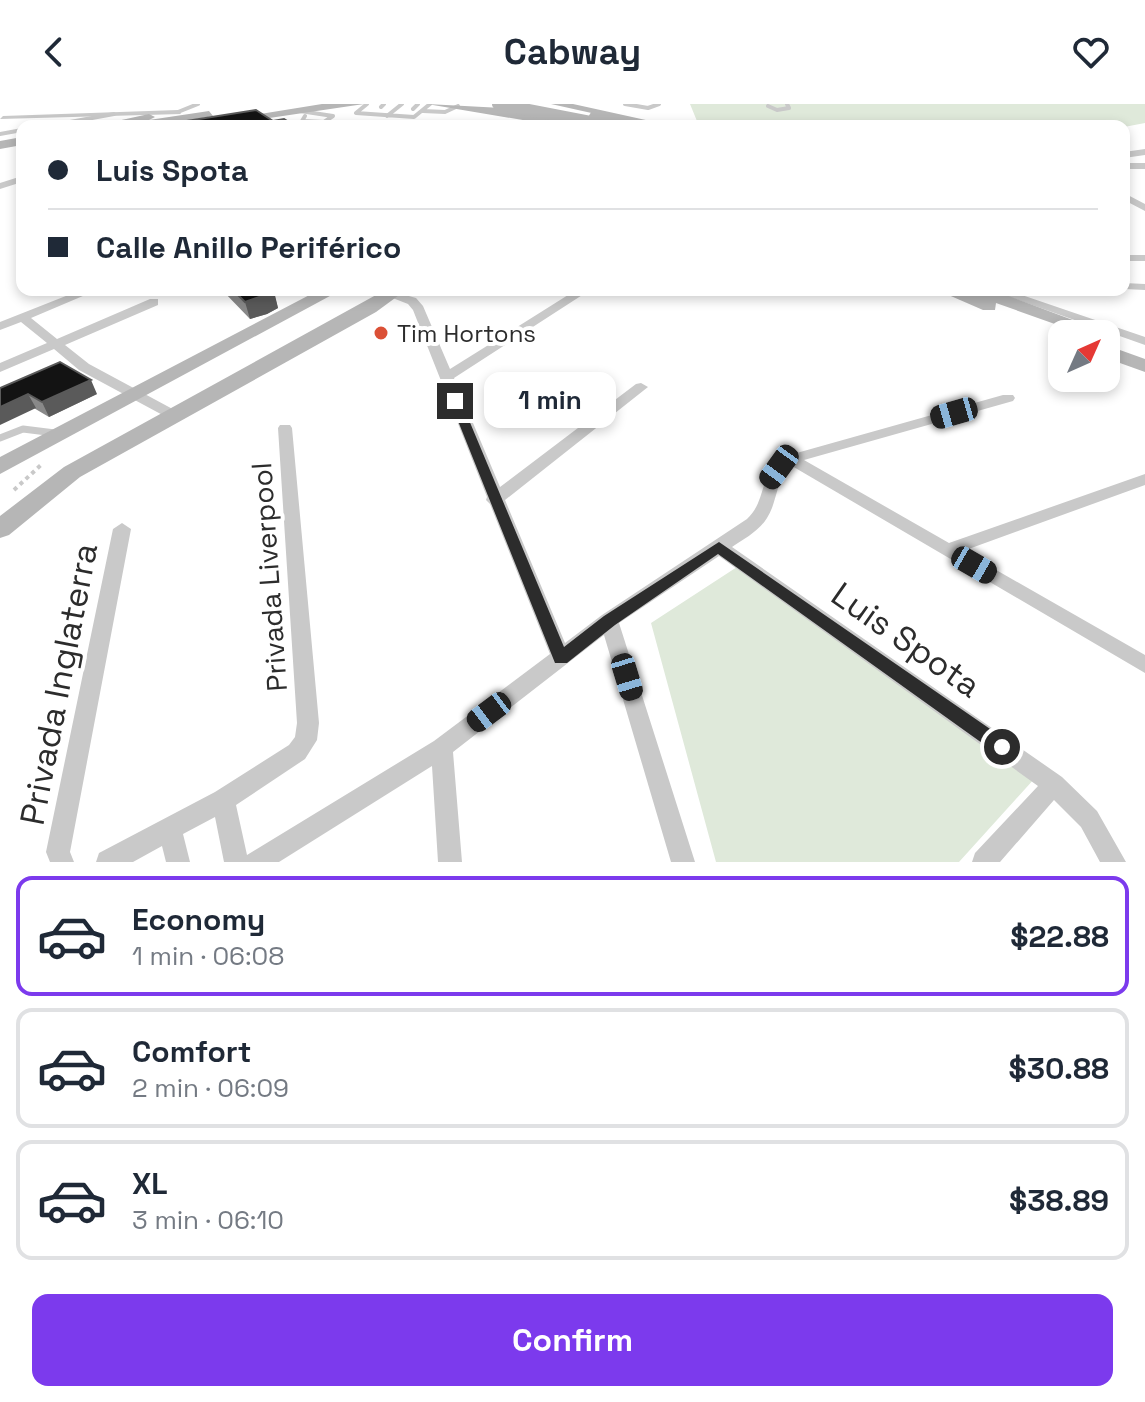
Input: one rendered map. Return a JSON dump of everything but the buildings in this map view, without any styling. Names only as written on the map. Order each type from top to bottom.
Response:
[{"type":"street","points":[[2,119],[26,104]]},
{"type":"street","points":[[23,117],[42,104]]},
{"type":"street","points":[[2,119],[129,120],[267,104]]},
{"type":"street","points":[[230,120],[359,104]]},
{"type":"street","points":[[528,104],[609,120]]},
{"type":"street","points":[[432,105],[504,106],[579,120]]},
{"type":"street","points":[[540,119],[540,111],[559,105],[636,120]]},
{"type":"street","points":[[129,120],[221,106]]},
{"type":"street","points":[[504,106],[543,120]]},
{"type":"street","points":[[219,120],[305,110]]},
{"type":"street","points":[[533,120],[540,119]]},
{"type":"street","points":[[0,326],[77,296]]},
{"type":"street","points":[[0,467],[321,296]]},
{"type":"street","points":[[0,529],[72,472],[387,296]]},
{"type":"street","points":[[402,296],[419,309],[494,500],[561,658]]},
{"type":"street","points":[[446,377],[574,296]]},
{"type":"street","points":[[962,296],[1048,329]]},
{"type":"street","points":[[993,296],[1061,320]]},
{"type":"street","points":[[1014,296],[1145,341]]},
{"type":"street","points":[[0,368],[154,302]]},
{"type":"street","points":[[24,318],[54,346],[89,370],[175,416]]},
{"type":"street","points":[[1120,340],[1145,349]]},
{"type":"street","points":[[1120,356],[1145,366]]},
{"type":"street","points":[[494,500],[641,387]]},
{"type":"street","points":[[256,862],[442,748],[609,620],[719,547],[760,515],[769,481],[791,459],[1008,398]]},
{"type":"street","name":"Privada Liverpool","points":[[223,800],[297,752],[306,740],[308,723],[285,428]]},
{"type":"street","points":[[791,459],[1141,658]]},
{"type":"street","points":[[948,550],[1145,479]]},
{"type":"street","name":"Privada Inglaterra","points":[[60,857],[122,529]]},
{"type":"street","name":"Luis Spota","points":[[719,547],[1054,784],[1089,819],[1114,862]]},
{"type":"street","points":[[609,620],[683,862]]},
{"type":"street","points":[[442,748],[450,862]]},
{"type":"street","points":[[984,862],[1054,784]]},
{"type":"street","points":[[108,862],[223,800],[236,862]]},
{"type":"street","points":[[170,830],[178,862]]},
{"type":"lane","points":[[178,112],[198,104]]},
{"type":"lane","points":[[367,104],[356,113],[418,116],[432,105]]},
{"type":"lane","points":[[387,116],[402,104]]},
{"type":"lane","points":[[413,109],[418,104]]},
{"type":"lane","points":[[625,104],[648,108],[659,104]]},
{"type":"lane","points":[[768,106],[782,110],[789,108],[787,104]]},
{"type":"lane","points":[[292,110],[333,116],[329,120]]},
{"type":"lane","points":[[0,438],[23,429],[60,433]]},
{"type":"green space","points":[[690,104],[1145,104],[1145,123],[1130,126],[1130,120],[697,120]]},
{"type":"green space","points":[[737,567],[1035,778],[959,862],[716,862],[651,623]]},
{"type":"place","name":"Tim Hortons","points":[[381,333]]},
{"type":"route","points":[[455,401],[561,658],[609,620],[719,547],[1002,747]]}]
